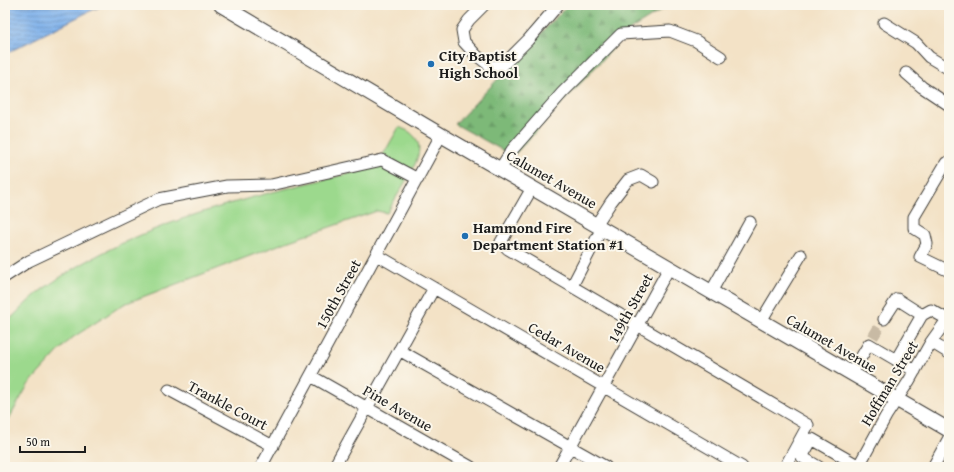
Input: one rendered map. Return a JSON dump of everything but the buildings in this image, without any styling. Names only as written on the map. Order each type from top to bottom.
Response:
[{"type":"main road","name":"Calumet Avenue","points":[[221,5],[948,430]]},
{"type":"street","points":[[484,5],[469,20],[462,30],[464,42],[476,55],[490,66],[502,66],[528,40],[558,5]]},
{"type":"street","points":[[884,23],[916,43],[929,57],[949,69]]},
{"type":"street","points":[[500,169],[512,150],[562,93],[621,34],[670,31],[696,41],[721,57]]},
{"type":"street","points":[[906,72],[922,87],[949,105]]},
{"type":"street","name":"150th Street","points":[[261,467],[441,135]]},
{"type":"street","points":[[6,276],[29,261],[159,199],[228,186],[271,185],[382,160],[418,179]]},
{"type":"street","points":[[949,162],[946,163],[914,217],[914,228],[925,235],[927,244],[920,257],[949,271]]},
{"type":"street","points":[[572,286],[611,202],[628,180],[641,175],[652,182]]},
{"type":"street","points":[[532,188],[500,242],[508,249],[808,425],[785,467]]},
{"type":"street","points":[[711,292],[750,222]]},
{"type":"street","name":"Cedar Avenue","points":[[377,255],[742,467]]},
{"type":"street","points":[[761,321],[801,256]]},
{"type":"street","name":"149th Street","points":[[560,467],[670,268]]},
{"type":"street","points":[[334,467],[434,288]]},
{"type":"street","points":[[884,319],[896,300],[922,315]]},
{"type":"street","points":[[896,360],[922,315],[931,310],[948,318]]},
{"type":"street","name":"Hoffman Street","points":[[859,466],[886,416],[915,371],[931,342],[948,318]]},
{"type":"street","points":[[851,374],[871,341],[896,360],[915,371]]},
{"type":"street","points":[[931,342],[949,353]]},
{"type":"street","points":[[399,350],[606,467]]},
{"type":"street","name":"Pine Avenue","points":[[311,376],[471,467]]},
{"type":"street","name":"Trankle Court","points":[[169,390],[273,446]]},
{"type":"street","points":[[933,467],[948,430]]},
{"type":"street","points":[[819,467],[802,457],[812,439],[859,466]]},
{"type":"green space","points":[[568,5],[670,5],[631,29],[513,156],[455,124]]},
{"type":"green space","points":[[399,127],[412,134],[418,143],[418,153],[412,171],[383,155]]},
{"type":"green space","points":[[383,166],[407,179],[387,213],[377,211],[289,241],[124,304],[69,340],[28,385],[5,426],[5,324],[43,289],[81,264],[121,244],[163,226],[250,198]]},
{"type":"water","points":[[5,5],[104,5],[5,54]]},
{"type":"tunnel","points":[[873,337],[884,319]]},
{"type":"place","name":"City Baptist High School","points":[[431,64]]},
{"type":"place","name":"Hammond Fire Department Station #1","points":[[465,236]]}]
